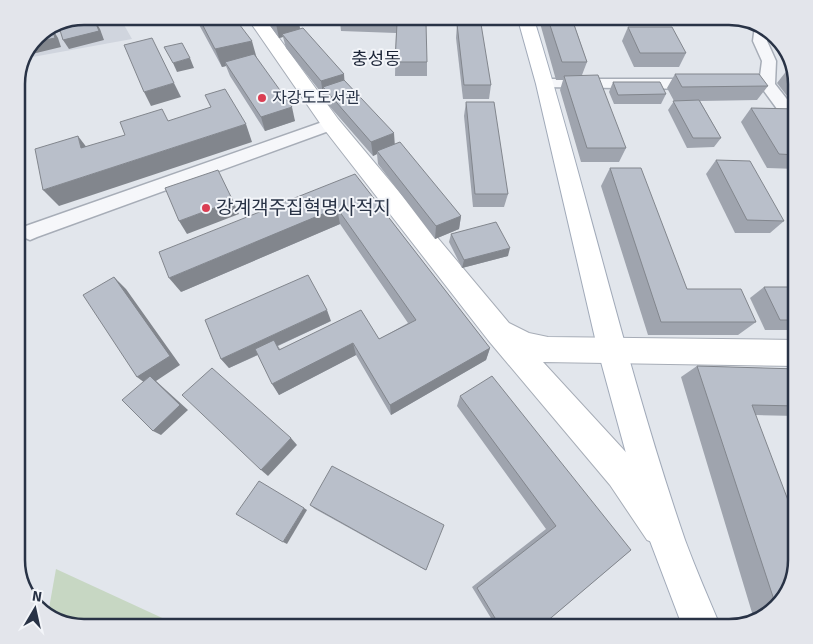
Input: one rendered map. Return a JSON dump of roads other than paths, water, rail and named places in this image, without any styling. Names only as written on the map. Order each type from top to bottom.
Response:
[{"type":"street","points":[[260,25],[331,124],[498,331],[622,473],[668,541]]},
{"type":"street","points":[[528,25],[545,84],[612,351],[668,541],[698,619]]},
{"type":"street","points":[[761,34],[760,42],[769,61],[767,84],[788,112]]},
{"type":"street","points":[[545,84],[718,84]]},
{"type":"street","points":[[747,84],[767,84]]},
{"type":"street","points":[[30,232],[331,124]]},
{"type":"street","points":[[498,331],[524,344],[548,350],[788,353]]},
{"type":"place","name":"자강도도서관","points":[[262,98]]},
{"type":"place","name":"강계객주집혁명사적지","points":[[206,208]]},
{"type":"district","name":"충성동","points":[[376,59]]}]
